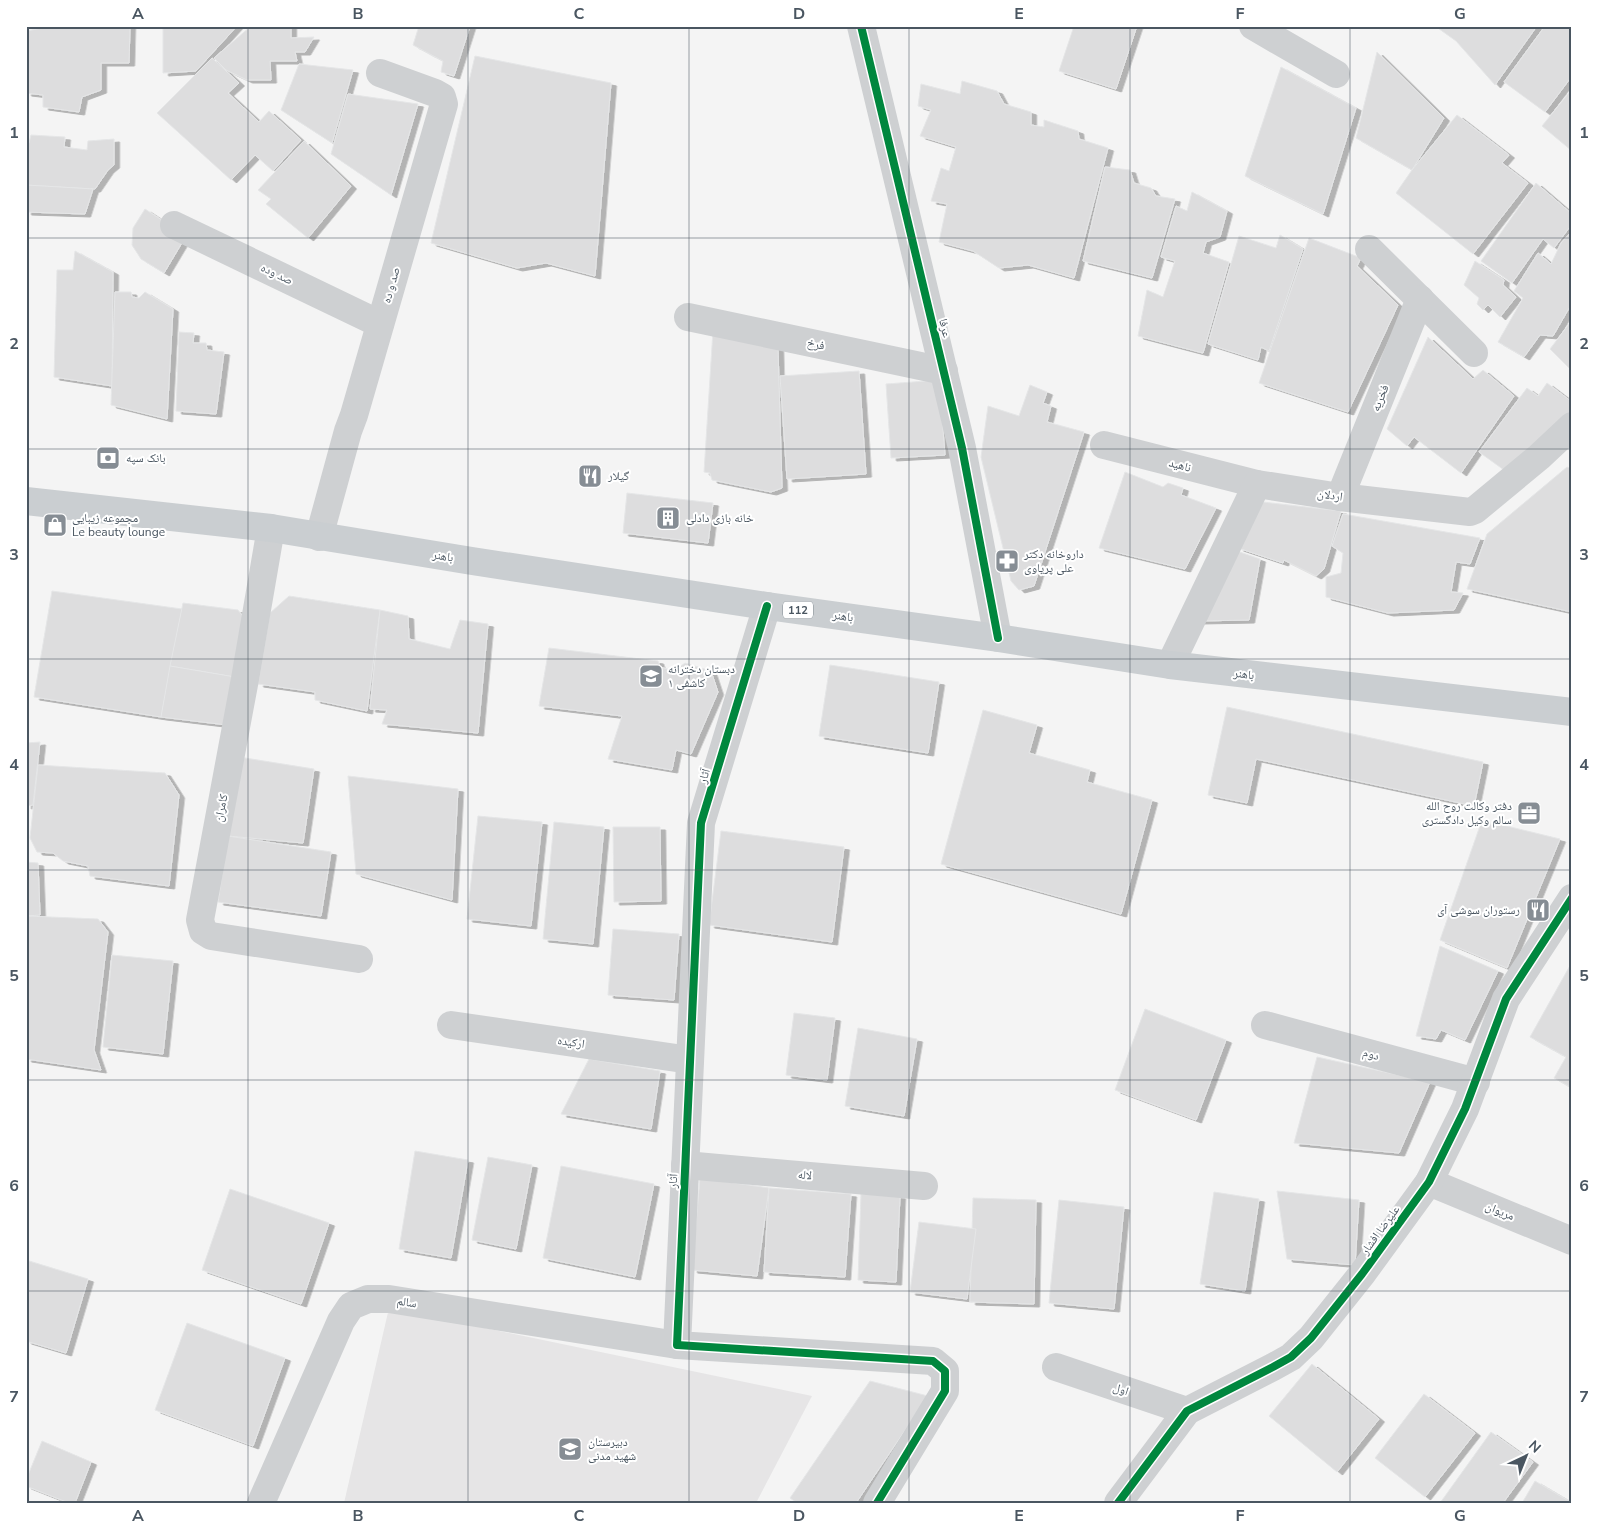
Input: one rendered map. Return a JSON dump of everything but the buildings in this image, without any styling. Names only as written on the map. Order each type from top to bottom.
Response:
[{"type":"main road","name":"باهنر","points":[[26,501],[271,528],[767,606],[998,638],[1170,665],[1572,712]]},
{"type":"street","name":"عرفا","points":[[862,26],[962,448],[998,638]]},
{"type":"street","points":[[1253,26],[1336,74]]},
{"type":"street","name":"صد و ده","points":[[319,537],[444,104],[442,97],[435,93],[380,73]]},
{"type":"street","name":"صد وده","points":[[174,225],[380,324]]},
{"type":"street","points":[[1369,249],[1474,353]]},
{"type":"street","name":"فخریه","points":[[1340,497],[1420,299]]},
{"type":"street","name":"فرخ","points":[[688,316],[944,371]]},
{"type":"street","name":"اردلان","points":[[1257,484],[1340,497],[1470,512],[1475,510],[1539,457],[1572,426]]},
{"type":"street","name":"ناهید","points":[[1104,445],[1257,484]]},
{"type":"street","points":[[1170,665],[1257,484]]},
{"type":"street","name":"کامران","points":[[271,528],[200,920],[203,931],[211,936],[358,960]]},
{"type":"street","name":"آثار","points":[[677,1345],[701,823],[767,606]]},
{"type":"street","name":"علیرضا افشار","points":[[1118,1503],[1187,1411],[1291,1357],[1311,1338],[1362,1274],[1428,1182],[1465,1109],[1506,999],[1572,898]]},
{"type":"street","name":"ارکیده","points":[[451,1025],[690,1060]]},
{"type":"street","name":"دوم","points":[[1265,1026],[1476,1082]]},
{"type":"street","name":"لاله","points":[[685,1165],[924,1186]]},
{"type":"street","name":"مریوان","points":[[1428,1182],[1572,1241]]},
{"type":"street","name":"سالم","points":[[260,1503],[341,1321],[351,1306],[368,1300],[389,1299],[677,1345]]},
{"type":"street","points":[[677,1345],[933,1361],[944,1371],[945,1391],[877,1503]]},
{"type":"street","name":"اول","points":[[1056,1367],[1187,1411]]},
{"type":"shaded area","name":"دبیرستان شهید مدنی","points":[[389,1308],[812,1396],[756,1503],[344,1503]]},
{"type":"cycle path","points":[[861,26],[962,448],[998,638]]},
{"type":"cycle path","points":[[767,606],[701,823],[677,1345],[933,1361],[945,1371],[945,1391],[877,1503]]},
{"type":"cycle path","points":[[1118,1503],[1187,1411],[1291,1357],[1311,1338],[1362,1274],[1429,1182],[1465,1109],[1506,999],[1572,898]]},
{"type":"place","name":"بانک سپه","points":[[108,458]]},
{"type":"place","name":"گیلار","points":[[590,476]]},
{"type":"place","name":"خانه بازی دادلی","points":[[668,518]]},
{"type":"place","name":"مجموعه زیبایی Le beauty lounge","points":[[55,525]]},
{"type":"place","name":"داروخانه دکتر علی پریاوی","points":[[1007,561]]},
{"type":"place","name":"دبستان دخترانه کاشفی ۱","points":[[651,676]]},
{"type":"place","name":"دفتر وکالت روح الله سالم وکیل دادگستری","points":[[1529,813]]},
{"type":"place","name":"رستوران سوشی آی","points":[[1538,910]]},
{"type":"place","name":"دبیرستان شهید مدنی","points":[[570,1449]]}]
